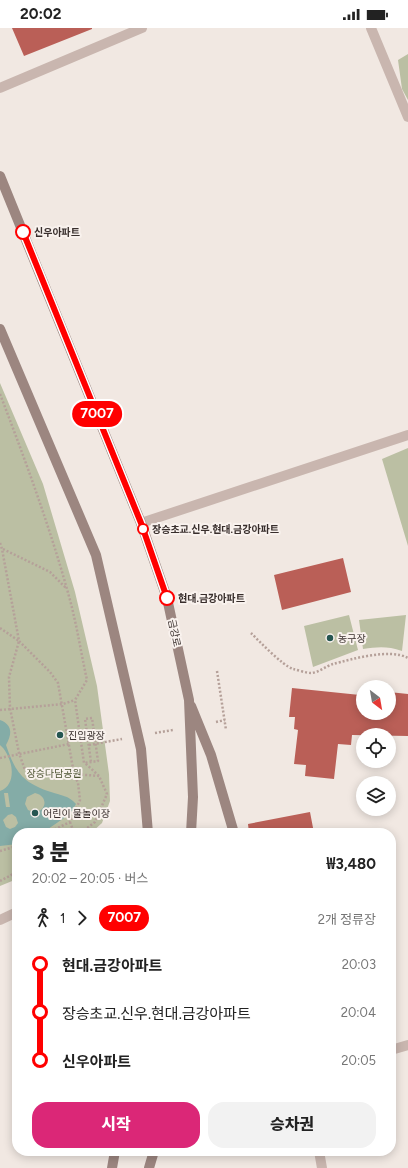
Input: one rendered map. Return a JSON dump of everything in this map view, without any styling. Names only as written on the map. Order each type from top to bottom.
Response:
[{"type":"main road","name":"금강로","points":[[0,176],[141,523],[167,598],[189,700],[193,797],[191,828]]},
{"type":"main road","points":[[0,330],[96,555],[141,749],[148,828]]},
{"type":"main road","points":[[189,700],[211,755],[233,828]]},
{"type":"main road","points":[[112,1168],[114,1156]]},
{"type":"main road","points":[[149,1168],[153,1156]]},
{"type":"street","points":[[0,88],[142,28]]},
{"type":"street","points":[[371,28],[408,117]]},
{"type":"street","points":[[141,523],[408,435]]},
{"type":"street","points":[[0,920],[12,914]]},
{"type":"street","points":[[396,1049],[408,1045]]},
{"type":"street","points":[[320,1156],[322,1168]]},
{"type":"path","points":[[0,394],[26,462],[57,555],[67,588],[87,680],[75,700],[84,763],[99,776],[107,794],[95,822],[87,828]]},
{"type":"path","points":[[0,542],[20,641],[9,677],[10,708],[19,753],[25,770],[52,775],[74,774],[99,776]]},
{"type":"path","points":[[2,549],[50,572],[67,588]]},
{"type":"path","points":[[0,628],[20,641],[50,672],[58,684],[80,800],[70,822],[58,828]]},
{"type":"path","points":[[251,633],[269,651],[291,668],[311,673],[332,665],[361,658],[387,654],[404,656],[408,658]]},
{"type":"path","points":[[217,671],[226,730]]},
{"type":"path","points":[[0,710],[62,704],[75,700]]},
{"type":"path","points":[[84,763],[91,762],[98,761],[92,718],[85,719],[91,762]]},
{"type":"path","points":[[210,723],[225,720]]},
{"type":"path","points":[[149,734],[180,729]]},
{"type":"path","points":[[89,745],[126,738]]},
{"type":"path","points":[[0,758],[69,744]]},
{"type":"path","points":[[70,822],[72,828]]},
{"type":"path","points":[[0,851],[12,847]]},
{"type":"path","points":[[0,881],[12,875]]},
{"type":"green space","points":[[408,54],[408,100],[402,89],[398,60]]},
{"type":"green space","name":"장승다담공원","points":[[0,383],[43,484],[75,592],[97,686],[109,774],[110,801],[102,823],[96,828],[12,828],[12,881],[0,886]]},
{"type":"green space","points":[[408,448],[408,546],[382,459]]},
{"type":"green space","name":"농구장","points":[[349,615],[358,650],[313,667],[304,626]]},
{"type":"green space","points":[[406,615],[402,651],[382,647],[363,649],[359,620]]},
{"type":"water","name":"어린이 물놀이장","points":[[0,720],[9,727],[10,734],[6,745],[13,762],[21,775],[33,785],[67,797],[76,804],[70,814],[49,828],[12,828],[18,823],[16,817],[12,814],[8,815],[3,820],[6,827],[12,828],[12,845],[0,846],[0,791],[10,782],[12,776],[12,769],[8,755],[0,745]],"holes":[[[4,793],[8,793],[10,807],[6,807]],[[35,793],[43,798],[44,806],[42,809],[34,812],[28,810],[25,804],[27,797]]]},
{"type":"building","points":[[12,28],[92,28],[92,29],[24,56]]},
{"type":"building","points":[[343,558],[351,592],[282,610],[274,575]]},
{"type":"building","points":[[292,688],[356,695],[356,720],[396,720],[396,693],[408,694],[408,736],[396,736],[396,728],[356,728],[356,735],[352,735],[351,745],[338,744],[334,779],[305,776],[306,765],[294,764],[298,730],[294,729],[295,717],[289,717]]},
{"type":"building","points":[[310,812],[313,828],[248,828],[248,824]]},
{"type":"bus line","name":"7007","points":[[23,232],[141,523],[167,598]]},
{"type":"place","name":"신우아파트","points":[[23,232]]},
{"type":"place","name":"장승초교.신우.현대.금강아파트","points":[[143,529]]},
{"type":"place","name":"현대.금강아파트","points":[[167,598]]},
{"type":"place","name":"농구장","points":[[330,638]]},
{"type":"place","name":"진입광장","points":[[60,735]]},
{"type":"place","name":"어린이 물놀이장","points":[[35,813]]}]
